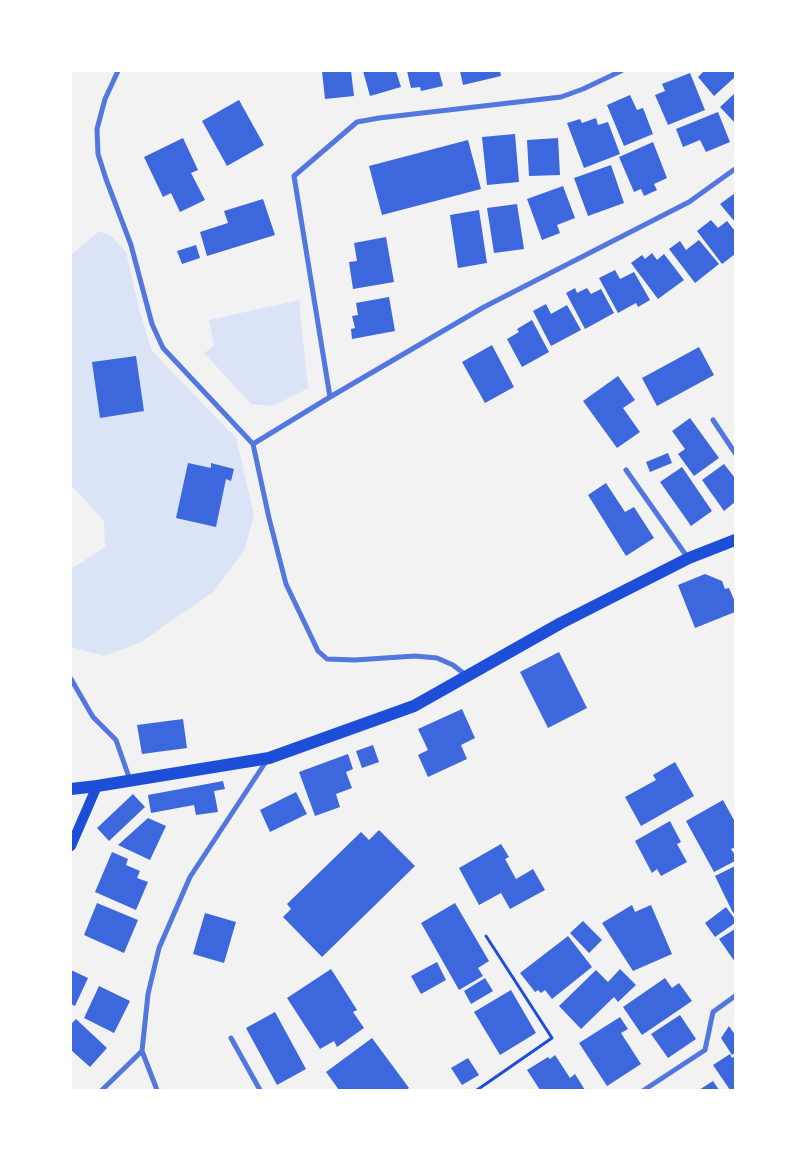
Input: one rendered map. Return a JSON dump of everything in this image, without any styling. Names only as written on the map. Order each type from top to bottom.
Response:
[{"type":"main road","points":[[71,789],[269,758],[414,706],[561,623],[689,558],[735,540]]},
{"type":"main road","points":[[71,846],[97,786]]},
{"type":"street","points":[[118,71],[105,99],[97,129],[98,154],[131,245],[152,324],[163,348],[253,444],[286,584],[318,651],[327,659],[355,660],[415,656],[437,658],[467,676]]},
{"type":"street","points":[[330,397],[294,176],[357,122],[560,97],[583,89],[621,71]]},
{"type":"street","points":[[253,444],[484,307],[689,202],[735,169]]},
{"type":"street","points":[[713,420],[735,453]]},
{"type":"street","points":[[626,470],[689,558]]},
{"type":"street","points":[[71,679],[93,717],[116,740],[130,780]]},
{"type":"street","points":[[157,1090],[142,1051],[148,994],[159,948],[190,877],[269,758]]},
{"type":"street","points":[[644,1090],[706,1050],[713,1012],[735,996]]},
{"type":"street","points":[[231,1038],[260,1090]]},
{"type":"street","points":[[102,1090],[142,1051]]},
{"type":"path","points":[[477,1090],[552,1038],[486,936]]},
{"type":"shaded area","points":[[99,231],[111,236],[126,252],[139,309],[152,351],[236,438],[254,515],[244,551],[213,592],[141,642],[104,656],[71,647],[71,569],[105,547],[104,521],[71,485],[71,255]]},
{"type":"shaded area","points":[[299,300],[309,388],[273,406],[251,404],[204,353],[214,346],[209,320]]},
{"type":"building","points":[[322,71],[351,71],[354,96],[325,99]]},
{"type":"building","points":[[363,71],[396,71],[401,87],[370,96]]},
{"type":"building","points":[[407,71],[439,71],[443,86],[421,91],[420,87],[411,88]]},
{"type":"building","points":[[460,71],[500,71],[501,76],[463,85]]},
{"type":"building","points":[[704,71],[735,71],[735,77],[714,96],[698,77]]},
{"type":"building","points":[[690,73],[705,110],[668,125],[655,95],[665,91],[662,84]]},
{"type":"building","points":[[735,93],[735,123],[720,107]]},
{"type":"building","points":[[630,95],[637,110],[643,108],[653,134],[624,146],[607,105]]},
{"type":"building","points":[[239,100],[264,145],[227,166],[202,121]]},
{"type":"building","points":[[718,112],[730,142],[706,152],[700,140],[683,147],[676,129]]},
{"type":"building","points":[[596,118],[598,125],[608,122],[620,154],[584,168],[567,123],[580,119],[582,123]]},
{"type":"building","points":[[515,134],[519,182],[487,185],[482,137]]},
{"type":"building","points":[[183,138],[198,170],[191,173],[205,200],[180,212],[171,193],[163,197],[144,157]]},
{"type":"building","points":[[558,138],[560,175],[529,176],[527,140]]},
{"type":"building","points":[[468,140],[481,189],[382,215],[369,166]]},
{"type":"building","points":[[653,142],[667,178],[654,184],[657,190],[644,196],[641,189],[634,192],[619,157]]},
{"type":"building","points":[[611,165],[624,203],[588,216],[574,178]]},
{"type":"building","points":[[563,186],[575,218],[557,225],[560,233],[542,240],[527,199]]},
{"type":"building","points":[[735,193],[735,222],[720,204]]},
{"type":"building","points":[[263,199],[275,235],[207,256],[200,232],[228,223],[224,211]]},
{"type":"building","points":[[517,204],[524,249],[494,253],[487,208]]},
{"type":"building","points":[[479,210],[487,263],[458,268],[450,215]]},
{"type":"building","points":[[711,220],[718,228],[727,221],[735,231],[735,254],[722,264],[697,231]]},
{"type":"building","points":[[386,237],[394,282],[353,289],[349,262],[357,261],[354,243]]},
{"type":"building","points":[[699,240],[719,264],[695,283],[669,249],[680,241],[686,250]]},
{"type":"building","points":[[196,245],[200,258],[182,264],[177,251]]},
{"type":"building","points":[[652,253],[657,260],[664,254],[684,280],[658,299],[631,263],[642,255],[645,259]]},
{"type":"building","points":[[615,270],[620,279],[634,272],[650,300],[638,307],[636,303],[618,313],[599,278]]},
{"type":"building","points":[[575,288],[577,293],[587,288],[591,294],[601,289],[614,313],[585,329],[566,293]]},
{"type":"building","points":[[389,297],[395,331],[352,339],[351,329],[355,328],[352,316],[358,315],[356,303]]},
{"type":"building","points":[[546,304],[551,314],[567,305],[581,330],[551,346],[533,311]]},
{"type":"building","points":[[532,320],[549,352],[522,367],[507,339],[519,332],[517,329]]},
{"type":"building","points":[[492,345],[514,387],[485,403],[462,362]]},
{"type":"building","points":[[699,347],[714,375],[657,406],[642,378]]},
{"type":"building","points":[[136,356],[144,411],[100,418],[92,362]]},
{"type":"building","points":[[618,376],[635,400],[623,408],[640,432],[617,448],[583,401]]},
{"type":"building","points":[[690,418],[719,458],[694,476],[678,454],[685,449],[672,431]]},
{"type":"building","points":[[668,453],[672,463],[650,472],[646,462]]},
{"type":"building","points":[[188,463],[211,468],[211,463],[234,469],[231,481],[226,479],[216,527],[176,518]]},
{"type":"building","points":[[724,464],[735,478],[735,502],[724,511],[702,480]]},
{"type":"building","points":[[682,467],[712,511],[691,526],[660,482]]},
{"type":"building","points":[[606,483],[625,512],[634,507],[654,538],[626,556],[588,495]]},
{"type":"building","points":[[705,574],[722,581],[725,589],[729,588],[735,602],[735,612],[695,628],[678,585]]},
{"type":"building","points":[[559,652],[587,708],[548,728],[520,672]]},
{"type":"building","points":[[462,709],[475,738],[461,745],[467,759],[428,777],[418,755],[428,750],[418,729]]},
{"type":"building","points":[[183,719],[187,748],[142,754],[137,725]]},
{"type":"building","points":[[373,745],[379,762],[362,768],[356,751]]},
{"type":"building","points":[[348,754],[353,769],[346,772],[352,788],[336,794],[340,807],[315,816],[299,772]]},
{"type":"building","points":[[675,762],[694,796],[641,826],[625,797],[656,780],[653,775]]},
{"type":"building","points":[[223,781],[225,789],[214,791],[218,812],[196,815],[194,805],[151,813],[148,795]]},
{"type":"building","points":[[296,792],[307,814],[270,832],[260,810]]},
{"type":"building","points":[[133,794],[145,807],[109,841],[97,828]]},
{"type":"building","points":[[723,800],[735,822],[735,847],[731,849],[735,855],[735,861],[714,872],[686,821]]},
{"type":"building","points":[[148,818],[166,826],[150,860],[118,845]]},
{"type":"building","points":[[670,821],[681,842],[677,844],[687,862],[661,876],[657,869],[652,873],[635,841]]},
{"type":"building","points":[[379,830],[415,866],[322,957],[283,917],[291,909],[287,904],[361,832],[369,840]]},
{"type":"building","points":[[501,844],[509,857],[505,859],[516,879],[533,869],[545,890],[510,909],[501,893],[479,905],[459,868]]},
{"type":"building","points":[[112,852],[128,859],[126,865],[140,871],[137,878],[148,882],[136,910],[95,892]]},
{"type":"building","points":[[735,866],[735,912],[733,913],[715,876]]},
{"type":"building","points":[[97,903],[138,920],[124,953],[84,935]]},
{"type":"building","points":[[455,903],[489,961],[478,968],[483,976],[459,990],[421,923]]},
{"type":"building","points":[[632,905],[635,912],[651,905],[672,954],[633,971],[602,923]]},
{"type":"building","points":[[726,907],[735,919],[735,923],[715,937],[705,923]]},
{"type":"building","points":[[205,913],[236,922],[224,963],[193,954]]},
{"type":"building","points":[[583,921],[602,940],[589,953],[570,933]]},
{"type":"building","points":[[735,929],[735,962],[719,939]]},
{"type":"building","points":[[568,936],[592,967],[552,999],[545,990],[541,993],[538,990],[535,992],[520,973]]},
{"type":"building","points":[[437,962],[446,980],[421,994],[411,976]]},
{"type":"building","points":[[331,969],[357,1010],[353,1012],[364,1028],[337,1047],[334,1041],[320,1049],[287,998]]},
{"type":"building","points":[[620,969],[636,985],[618,1002],[614,997],[581,1029],[559,1006],[596,970],[608,982]]},
{"type":"building","points":[[71,970],[88,978],[75,1006],[71,1004]]},
{"type":"building","points":[[485,978],[493,991],[471,1004],[464,991]]},
{"type":"building","points":[[665,978],[672,988],[679,983],[692,1001],[642,1035],[623,1007]]},
{"type":"building","points":[[99,986],[130,1001],[114,1033],[84,1018]]},
{"type":"building","points":[[511,990],[536,1033],[500,1055],[474,1012]]},
{"type":"building","points":[[275,1012],[306,1069],[277,1085],[246,1028]]},
{"type":"building","points":[[680,1015],[696,1039],[668,1058],[651,1034]]},
{"type":"building","points":[[620,1017],[628,1029],[621,1033],[641,1064],[607,1086],[579,1043]]},
{"type":"building","points":[[76,1019],[107,1048],[90,1067],[71,1050],[71,1024]]},
{"type":"building","points":[[729,1026],[735,1035],[735,1053],[732,1055],[721,1038]]},
{"type":"building","points":[[372,1038],[409,1088],[406,1090],[339,1090],[326,1072]]},
{"type":"building","points":[[730,1054],[732,1058],[735,1056],[735,1090],[730,1090],[713,1065]]},
{"type":"building","points":[[555,1055],[570,1078],[575,1074],[585,1090],[540,1090],[527,1070],[548,1057],[550,1059]]},
{"type":"building","points":[[468,1058],[479,1075],[462,1085],[451,1068]]},
{"type":"building","points":[[713,1081],[719,1090],[699,1090]]}]
